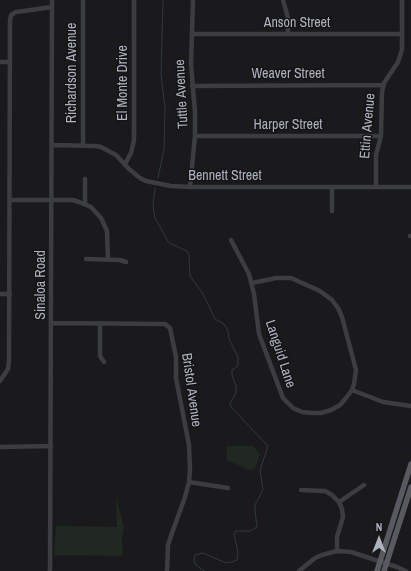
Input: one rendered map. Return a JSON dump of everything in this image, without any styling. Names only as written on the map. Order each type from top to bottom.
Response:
[{"type":"main road","points":[[377,571],[411,464]]},
{"type":"main road","points":[[384,571],[411,487]]},
{"type":"street","name":"Sinaloa Road","points":[[50,571],[52,0]]},
{"type":"street","name":"Richardson Avenue","points":[[83,0],[83,145]]},
{"type":"street","name":"El Monte Drive","points":[[124,164],[131,153],[134,140],[134,0]]},
{"type":"street","name":"Tuttle Avenue","points":[[190,188],[195,136],[195,112],[191,64],[193,0]]},
{"type":"street","points":[[283,0],[288,18],[288,34]]},
{"type":"street","name":"Ettin Avenue","points":[[376,187],[376,155],[380,136],[381,98],[384,85],[401,56],[402,0]]},
{"type":"street","points":[[0,381],[8,369],[9,361],[10,21],[12,15],[16,12],[28,9],[52,7]]},
{"type":"street","name":"Anson Street","points":[[192,34],[402,34]]},
{"type":"street","points":[[0,62],[10,62]]},
{"type":"street","name":"Weaver Street","points":[[192,86],[384,85]]},
{"type":"street","name":"Harper Street","points":[[195,136],[380,136]]},
{"type":"street","name":"Bennett Street","points":[[52,145],[83,145],[96,146],[106,149],[116,155],[134,174],[146,181],[171,186],[190,188],[411,187]]},
{"type":"street","points":[[85,179],[85,204]]},
{"type":"street","points":[[332,187],[332,211]]},
{"type":"street","points":[[10,200],[73,200],[85,204],[97,213],[105,225],[108,237],[108,260]]},
{"type":"street","name":"Languid Lane","points":[[231,240],[246,266],[252,283],[259,334],[280,392],[286,402],[293,408],[302,412],[321,413],[340,405],[352,390]]},
{"type":"street","points":[[86,260],[120,260],[126,262]]},
{"type":"street","points":[[252,283],[276,278],[291,278],[320,291],[332,300],[342,317],[355,363],[355,376],[352,390],[383,402],[411,406]]},
{"type":"street","points":[[0,294],[10,294]]},
{"type":"street","name":"Bristol Avenue","points":[[52,323],[165,324],[170,328],[176,357],[176,378],[180,406],[189,445],[190,470],[189,482],[185,497],[168,545],[167,571]]},
{"type":"street","points":[[100,324],[100,356],[104,362]]},
{"type":"street","points":[[0,447],[51,446]]},
{"type":"street","points":[[189,482],[228,488]]},
{"type":"street","points":[[338,502],[364,485]]},
{"type":"street","points":[[302,490],[324,491],[332,495],[338,502],[342,509],[343,517],[337,537],[337,551]]},
{"type":"street","points":[[299,571],[315,558],[337,551],[351,552],[406,571]]},
{"type":"shaded area","points":[[227,446],[253,446],[260,454],[255,468],[249,470],[227,460]]},
{"type":"shaded area","points":[[116,496],[124,527],[122,540],[123,556],[54,555],[56,526],[117,527]]},
{"type":"waterway","points":[[158,178],[164,149],[165,107],[161,75],[163,0]]},
{"type":"waterway","points":[[155,188],[153,206],[155,218],[169,243],[187,251],[189,255],[190,276],[203,294],[215,319],[224,324],[228,331],[229,339],[238,357],[238,366],[232,370],[236,393],[230,403],[231,407],[267,445],[260,470],[263,490],[255,505],[257,527],[250,531],[236,531],[234,534],[238,552],[237,560],[226,563],[203,553],[195,555],[195,564],[204,571]]}]
